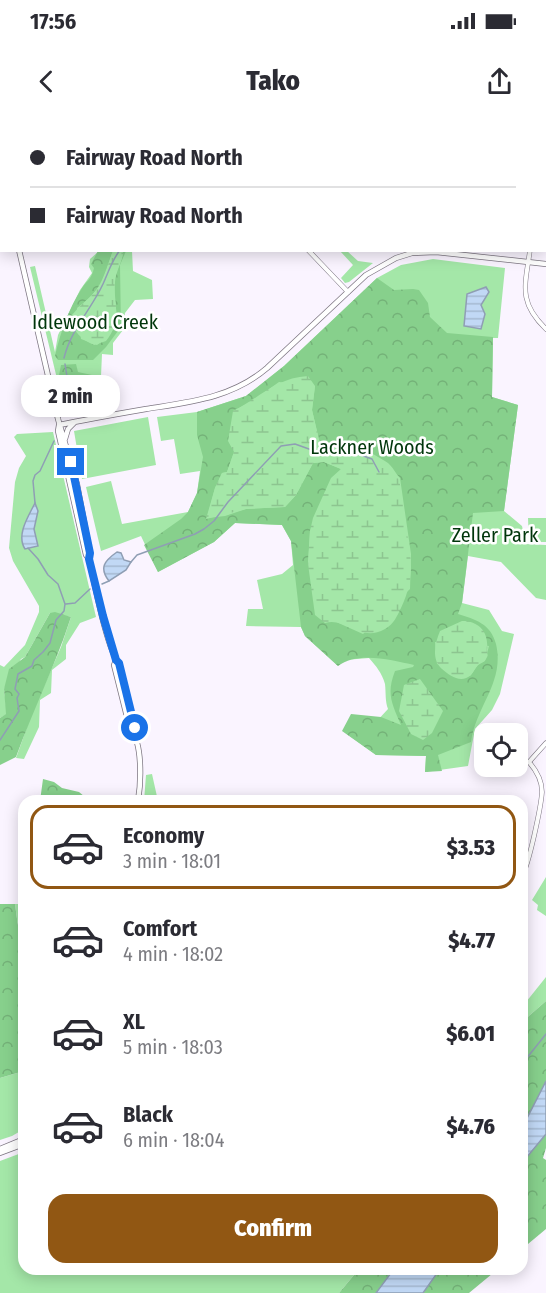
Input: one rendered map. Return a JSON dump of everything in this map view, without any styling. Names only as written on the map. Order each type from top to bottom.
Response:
[{"type":"main road","points":[[19,252],[59,424],[83,516],[90,553],[89,559]]},
{"type":"main road","points":[[59,424],[164,407],[215,397],[232,391],[252,381],[366,275],[386,262],[411,253],[436,252],[546,264]]},
{"type":"main road","points":[[65,440],[68,429],[76,422]]},
{"type":"main road","points":[[59,424],[58,431],[86,553],[116,660],[114,665],[122,700],[130,729],[133,732],[141,777],[139,795]]},
{"type":"main road","points":[[0,1151],[18,1142]]},
{"type":"main road","points":[[0,1151],[18,1146]]},
{"type":"street","points":[[310,252],[348,292]]},
{"type":"street","points":[[530,252],[525,298],[533,315],[546,328]]},
{"type":"street","points":[[528,863],[542,792],[539,777],[529,762],[546,743]]},
{"type":"green space","points":[[97,252],[113,252],[97,289],[77,308],[81,339],[97,345],[107,337],[116,324],[116,278],[123,252],[126,252],[120,265],[121,327],[93,360],[58,360],[55,356],[60,338],[77,296],[92,275],[94,268],[91,264]]},
{"type":"green space","name":"Idlewood Creek","points":[[98,252],[132,252],[133,271],[152,280],[153,299],[135,300],[125,313],[123,330],[113,343],[113,355],[102,354],[101,376],[92,379],[92,376],[75,377],[84,413],[66,416],[30,267],[35,266],[55,352],[58,335],[80,290],[92,273],[89,267],[90,259]]},
{"type":"green space","points":[[113,252],[123,252],[114,286],[115,325],[106,341],[94,345],[79,335],[69,319],[99,287]]},
{"type":"green space","points":[[341,252],[348,252],[358,261],[373,263],[345,283],[341,278],[353,265]]},
{"type":"green space","name":"Lackner Woods","points":[[433,259],[505,268],[498,338],[493,338],[492,397],[518,405],[504,511],[522,526],[526,544],[546,545],[546,600],[536,598],[501,562],[468,556],[462,603],[489,610],[502,631],[514,634],[500,694],[492,710],[480,723],[474,723],[468,766],[425,772],[426,756],[376,755],[347,734],[375,723],[388,709],[384,680],[369,658],[345,660],[338,666],[305,636],[301,627],[246,626],[248,609],[263,609],[257,580],[282,574],[293,565],[291,541],[282,525],[235,523],[214,542],[158,572],[141,536],[101,551],[86,487],[111,481],[122,524],[188,512],[197,493],[200,471],[180,474],[174,439],[161,441],[157,417],[197,412],[246,396],[284,366],[377,278],[401,265]]},
{"type":"green space","name":"Lackner Woods","points":[[377,278],[394,290],[419,290],[428,303],[430,317],[447,333],[493,337],[492,397],[518,405],[504,511],[473,513],[462,603],[458,614],[476,620],[494,637],[498,658],[497,670],[476,723],[474,723],[471,742],[438,755],[442,771],[425,772],[426,756],[376,755],[342,731],[351,714],[381,717],[401,725],[391,699],[392,679],[395,671],[414,665],[385,659],[365,658],[346,661],[338,666],[305,636],[301,627],[291,541],[282,525],[235,523],[214,542],[158,572],[144,545],[181,519],[188,512],[197,493],[203,457],[197,435],[197,412],[246,396],[284,366]],"holes":[[[279,382],[315,386],[312,410],[320,444],[334,447],[348,444],[364,449],[387,463],[400,478],[411,554],[410,589],[363,634],[334,621],[308,564],[310,531],[341,469],[324,462],[313,463],[296,495],[285,507],[246,509],[225,516],[207,518],[215,488],[222,473],[227,472],[234,452],[233,411],[251,402]],[[435,642],[489,646],[485,661],[478,665],[470,676],[437,664]]]},
{"type":"green space","points":[[76,364],[78,372],[92,375],[74,377],[82,410],[70,408],[59,375],[61,365]]},
{"type":"green space","points":[[308,376],[315,386],[312,410],[320,444],[347,444],[362,449],[388,463],[399,480],[411,572],[406,595],[395,620],[388,627],[376,633],[361,632],[340,623],[325,623],[315,615],[308,564],[310,531],[313,518],[331,478],[341,469],[324,462],[313,463],[296,495],[285,507],[246,509],[206,519],[215,488],[222,473],[227,472],[234,452],[228,441],[233,411],[278,384]]},
{"type":"green space","points":[[148,417],[156,465],[82,479],[74,431]]},
{"type":"green space","points":[[53,432],[96,617],[80,623],[66,645],[66,659],[52,670],[51,693],[40,700],[39,727],[24,759],[16,758],[71,617],[50,613],[4,689],[7,714],[0,718],[0,665],[4,667],[25,645],[39,612],[39,606],[13,561],[9,548],[15,482],[26,456],[14,437],[17,434]]},
{"type":"green space","points":[[528,518],[546,518],[546,542],[529,542]]},
{"type":"green space","points":[[55,612],[71,617],[65,635],[16,757],[0,765],[0,718],[6,714],[4,689],[9,669],[25,657],[50,613]]},
{"type":"green space","points":[[462,621],[474,623],[485,633],[488,656],[471,675],[460,679],[442,669],[436,661],[435,651],[440,631]]},
{"type":"green space","points":[[420,679],[443,711],[432,733],[423,740],[411,734],[399,711],[404,685]]},
{"type":"green space","points":[[152,774],[157,795],[144,795],[146,775]]},
{"type":"green space","points":[[43,779],[83,795],[41,795]]},
{"type":"green space","points":[[546,877],[546,916],[537,910],[538,905],[532,900]]},
{"type":"green space","points":[[0,904],[15,904],[18,926],[18,1073],[0,1078]]},
{"type":"green space","points":[[15,904],[18,904],[18,926]]},
{"type":"green space","points":[[546,977],[546,1001],[528,1017],[528,1000]]},
{"type":"green space","points":[[546,1001],[546,1081],[528,1116],[528,1017]]},
{"type":"green space","points":[[18,1073],[18,1132],[0,1140],[0,1078]]},
{"type":"green space","points":[[546,1134],[543,1158],[546,1160],[546,1229],[528,1244],[528,1156]]},
{"type":"green space","points":[[18,1154],[18,1275],[354,1275],[339,1293],[0,1293],[0,1161]]},
{"type":"green space","points":[[354,1275],[390,1275],[376,1293],[339,1293]]},
{"type":"green space","points":[[436,1275],[491,1275],[469,1293],[423,1293]]},
{"type":"water","points":[[486,287],[489,292],[481,305],[485,314],[481,329],[464,326],[467,294]]},
{"type":"water","points":[[35,503],[38,511],[34,529],[38,546],[25,549],[22,532]]},
{"type":"water","points":[[117,552],[121,553],[124,560],[131,562],[126,570],[109,581],[104,572],[104,565]]},
{"type":"water","points":[[546,1081],[546,1134],[528,1156],[528,1116]]},
{"type":"water","points":[[390,1275],[436,1275],[423,1293],[376,1293]]},
{"type":"waterway","name":"Idlewood Creek","points":[[64,358],[71,338],[119,252]]},
{"type":"waterway","name":"Idlewood Creek","points":[[65,364],[72,408]]},
{"type":"waterway","name":"Idlewood Creek","points":[[35,503],[33,481],[54,441]]},
{"type":"waterway","points":[[131,562],[137,555],[204,529],[214,521],[228,502],[281,446],[295,444],[323,454],[345,452],[358,454],[372,459],[379,472]]},
{"type":"waterway","name":"Idlewood Creek","points":[[0,740],[19,711],[17,698],[19,694],[15,689],[18,674],[32,666],[34,660],[50,643],[56,620],[64,611],[65,604],[58,584],[48,575],[28,548]]},
{"type":"waterway","points":[[102,584],[109,581]]},
{"type":"waterway","points":[[66,604],[75,603],[90,589]]},
{"type":"waterway","points":[[528,1056],[546,1034]]},
{"type":"route","points":[[71,462],[90,553],[89,559],[107,634],[119,663],[135,728]]},
{"type":"park label","name":"Zeller Park","points":[[495,535]]}]
